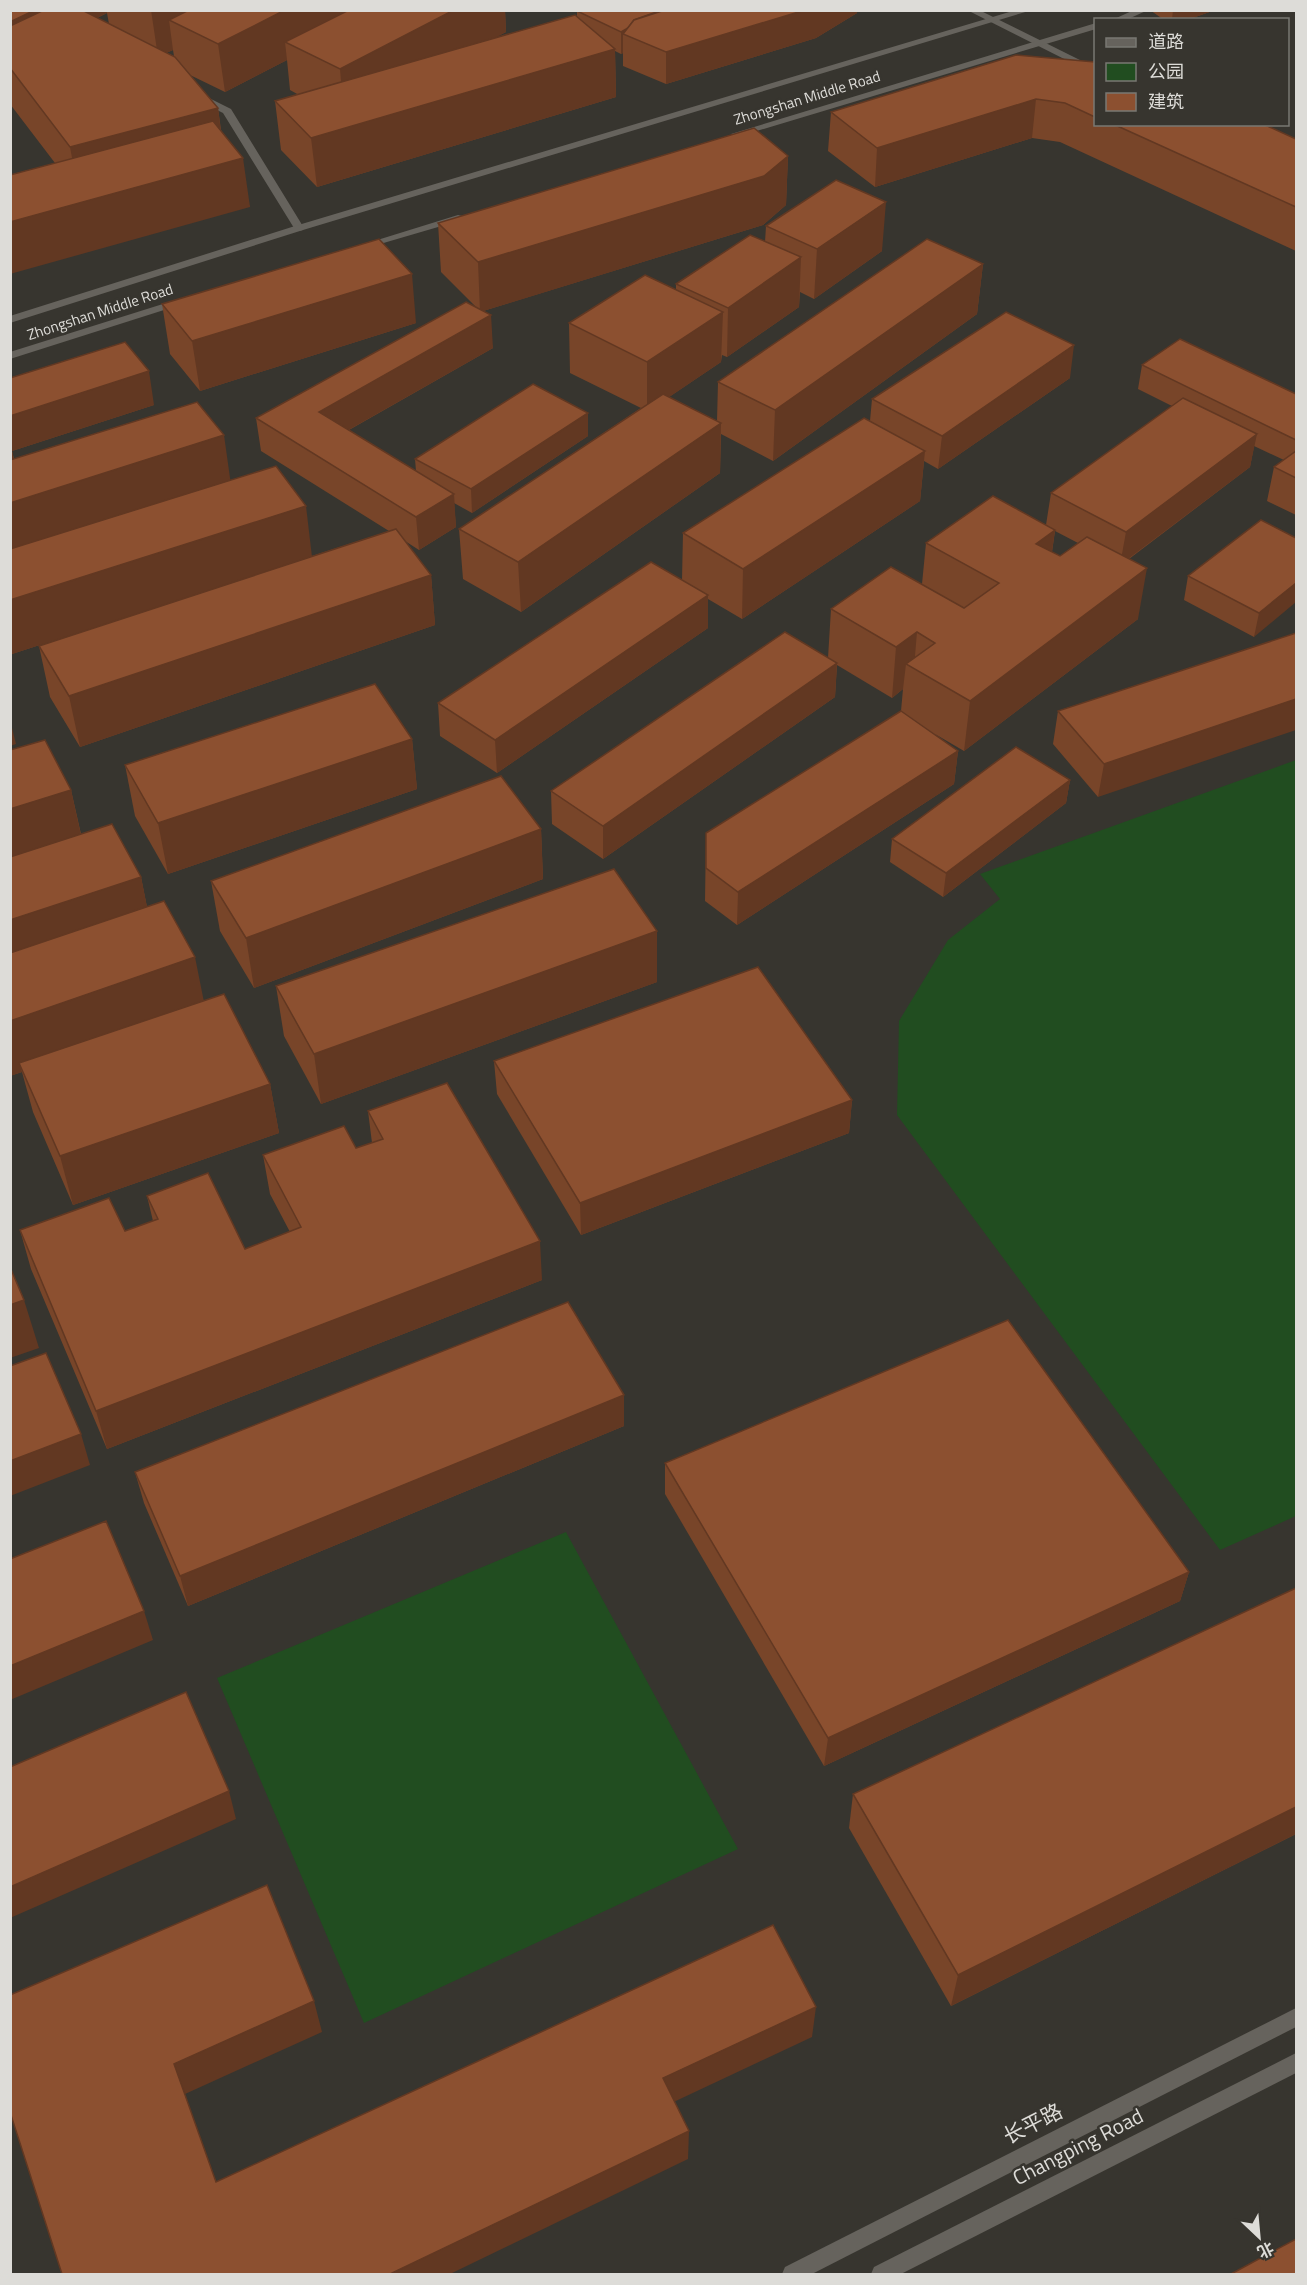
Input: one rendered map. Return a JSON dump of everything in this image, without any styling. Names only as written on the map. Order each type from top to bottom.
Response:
[{"type":"main road","points":[[971,10],[1094,72]]},
{"type":"main road","name":"Zhongshan Middle Road","points":[[10,320],[299,228],[1028,10]]},
{"type":"main road","points":[[1122,18],[1144,10]]},
{"type":"main road","name":"Zhongshan Middle Road","points":[[722,138],[1094,26]]},
{"type":"main road","points":[[185,90],[227,111],[299,228]]},
{"type":"main road","points":[[348,251],[473,213]]},
{"type":"main road","name":"Zhongshan Middle Road","points":[[10,356],[189,299]]},
{"type":"main road","name":"长平路","points":[[792,2274],[1296,2017]]},
{"type":"main road","name":"Changping Road","points":[[881,2274],[1296,2063]]},
{"type":"green space","points":[[1296,760],[1296,1516],[1220,1550],[897,1115],[899,1021],[948,940],[1000,899],[980,874]]},
{"type":"green space","points":[[566,1532],[738,1849],[364,2023],[217,1678]]},
{"type":"building","points":[[10,10],[35,10],[10,22]]},
{"type":"building","points":[[44,10],[82,10],[175,57],[218,108],[70,147],[10,68],[10,26]]},
{"type":"building","points":[[189,10],[285,10],[218,44],[169,20]]},
{"type":"building","points":[[349,10],[454,10],[340,69],[285,42]]},
{"type":"building","points":[[578,10],[662,10],[634,20],[628,28],[621,32]]},
{"type":"building","points":[[665,10],[805,10],[666,52],[623,34],[634,20]]},
{"type":"building","points":[[575,15],[615,49],[311,138],[275,101]]},
{"type":"building","points":[[1016,55],[1094,62],[1094,117],[1065,103],[1036,99],[877,148],[831,112]]},
{"type":"building","points":[[213,121],[243,158],[10,222],[10,175]]},
{"type":"building","points":[[1117,126],[1267,126],[1296,139],[1296,207]]},
{"type":"building","points":[[754,128],[788,156],[764,176],[478,262],[438,223]]},
{"type":"building","points":[[836,180],[886,202],[817,249],[766,226]]},
{"type":"building","points":[[750,235],[801,257],[728,308],[676,284]]},
{"type":"building","points":[[379,239],[412,274],[192,341],[162,304]]},
{"type":"building","points":[[927,239],[983,264],[775,410],[718,382]]},
{"type":"building","points":[[645,275],[723,312],[647,362],[569,323]]},
{"type":"building","points":[[466,302],[491,315],[319,412],[454,494],[416,517],[256,418]]},
{"type":"building","points":[[1006,312],[1074,345],[942,436],[872,399]]},
{"type":"building","points":[[1180,339],[1296,394],[1296,440],[1142,365]]},
{"type":"building","points":[[125,342],[149,371],[10,416],[10,378]]},
{"type":"building","points":[[533,384],[588,413],[471,489],[415,459]]},
{"type":"building","points":[[663,394],[721,423],[518,562],[459,529]]},
{"type":"building","points":[[1183,398],[1257,434],[1126,532],[1051,493]]},
{"type":"building","points":[[197,402],[224,435],[10,503],[10,460]]},
{"type":"building","points":[[864,418],[925,451],[743,569],[683,533]]},
{"type":"building","points":[[1296,451],[1296,478],[1274,467]]},
{"type":"building","points":[[276,466],[306,506],[10,600],[10,549]]},
{"type":"building","points":[[993,496],[1055,530],[1036,544],[1060,556],[1087,537],[1147,568],[970,701],[906,664],[935,643],[917,632],[896,647],[831,609],[891,567],[964,608],[999,583],[926,543]]},
{"type":"building","points":[[1261,520],[1296,538],[1296,583],[1259,613],[1188,576]]},
{"type":"building","points":[[396,529],[431,575],[69,696],[39,646]]},
{"type":"building","points":[[651,562],[708,595],[495,740],[438,703]]},
{"type":"building","points":[[785,632],[837,663],[603,826],[551,791]]},
{"type":"building","points":[[1296,633],[1296,699],[1104,764],[1058,711]]},
{"type":"building","points":[[375,684],[412,739],[158,823],[125,765]]},
{"type":"building","points":[[901,711],[958,751],[738,892],[706,868],[706,833]]},
{"type":"building","points":[[45,740],[71,790],[10,809],[10,750]]},
{"type":"building","points":[[1016,747],[1070,780],[946,873],[892,839]]},
{"type":"building","points":[[501,776],[541,829],[246,938],[211,881]]},
{"type":"building","points":[[112,824],[141,877],[10,920],[10,857]]},
{"type":"building","points":[[614,869],[657,931],[314,1054],[276,986]]},
{"type":"building","points":[[164,901],[195,957],[10,1021],[10,953]]},
{"type":"building","points":[[758,967],[852,1100],[580,1203],[494,1061]]},
{"type":"building","points":[[224,994],[270,1084],[60,1156],[19,1063]]},
{"type":"building","points":[[447,1083],[540,1241],[96,1411],[20,1230],[109,1198],[125,1231],[158,1219],[147,1196],[208,1173],[245,1249],[301,1227],[263,1155],[344,1126],[356,1148],[383,1139],[368,1111]]},
{"type":"building","points":[[10,1267],[24,1300],[10,1305]]},
{"type":"building","points":[[568,1302],[624,1395],[180,1576],[135,1472]]},
{"type":"building","points":[[1008,1320],[1189,1572],[828,1738],[665,1463]]},
{"type":"building","points":[[46,1353],[81,1434],[10,1461],[10,1366]]},
{"type":"building","points":[[106,1521],[144,1611],[10,1666],[10,1559]]},
{"type":"building","points":[[1296,1588],[1296,1807],[958,1975],[853,1794]]},
{"type":"building","points":[[186,1692],[229,1791],[10,1887],[10,1767]]},
{"type":"building","points":[[267,1885],[314,2001],[174,2064],[216,2182],[773,1925],[816,2007],[663,2078],[689,2131],[390,2274],[62,2274],[10,2112],[10,1995]]},
{"type":"building","points":[[1296,2239],[1296,2274],[1231,2274]]}]
